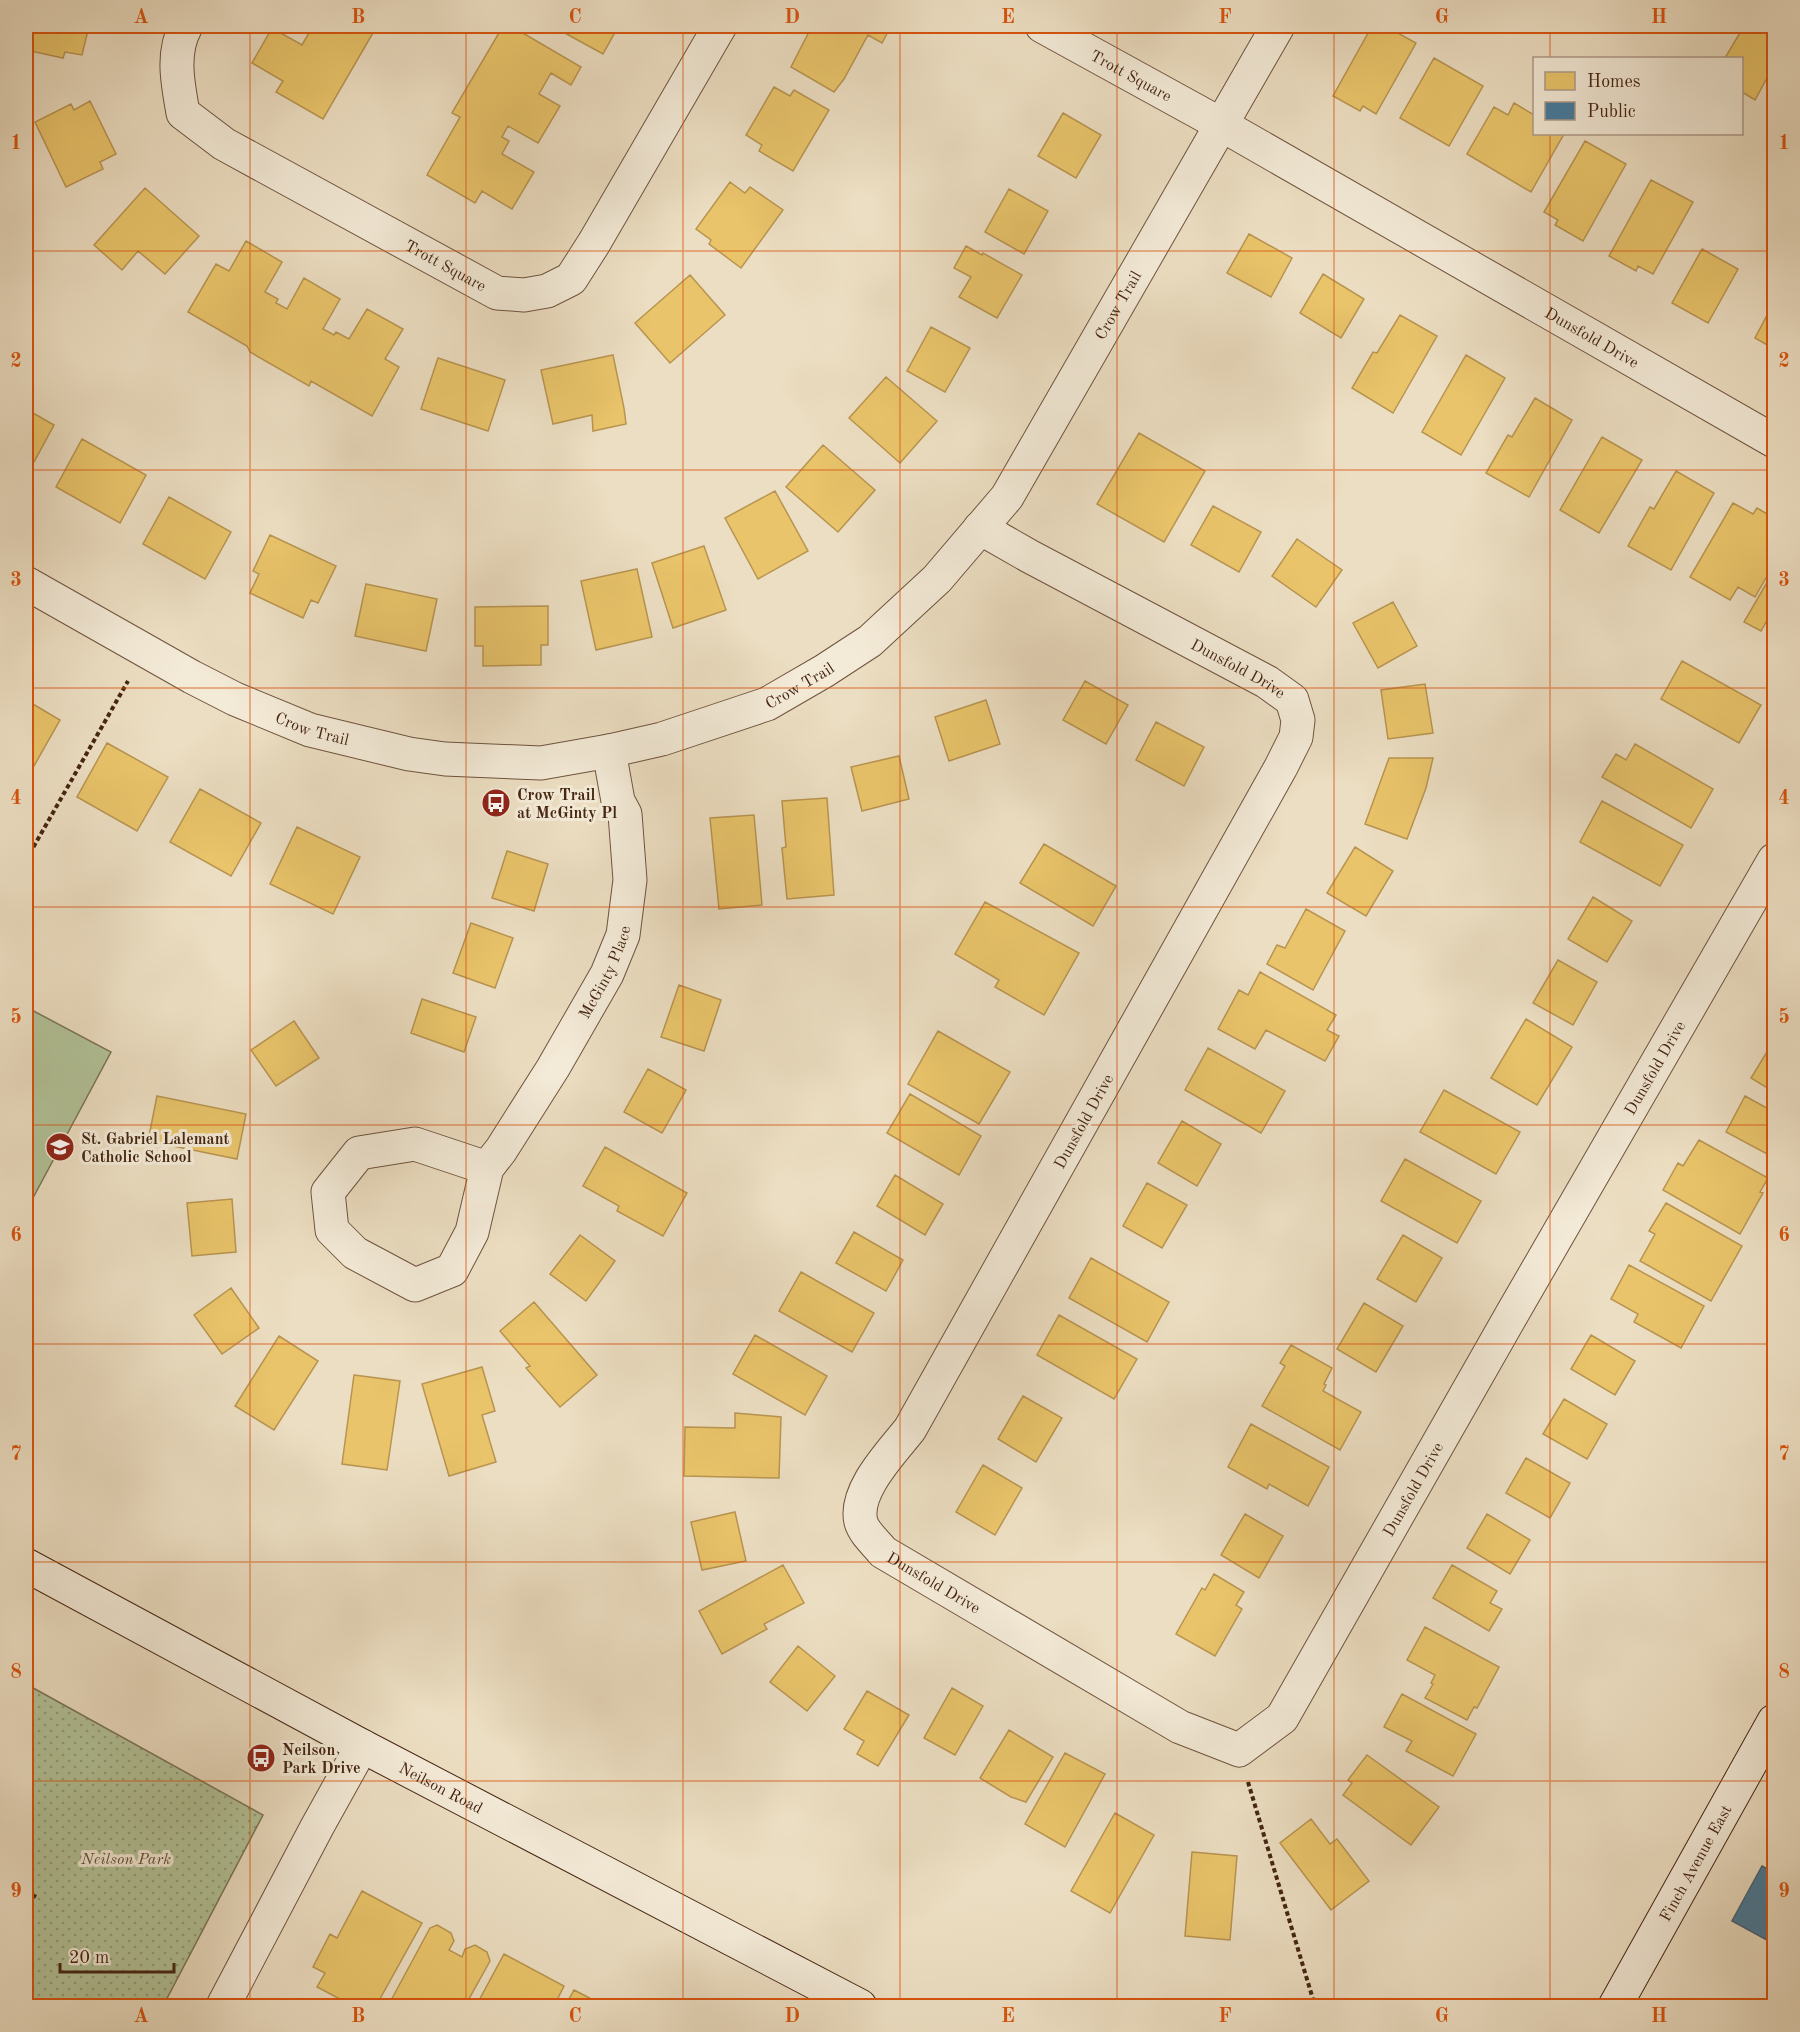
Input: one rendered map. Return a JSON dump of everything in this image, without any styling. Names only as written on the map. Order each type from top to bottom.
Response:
[{"type":"street","name":"Trott Square","points":[[186,26],[181,35],[176,70],[183,113],[224,144],[497,293],[524,295],[547,291],[571,279],[720,26]]},
{"type":"street","name":"Trott Square","points":[[1042,26],[1222,125]]},
{"type":"street","name":"Crow Trail","points":[[26,583],[235,699],[310,730],[409,754],[445,759],[542,763],[662,739],[767,704],[824,671],[870,640],[937,579],[1007,497],[1278,26]]},
{"type":"street","name":"Dunsfold Drive","points":[[1222,125],[1774,441]]},
{"type":"street","name":"Dunsfold Drive","points":[[980,528],[1267,682],[1292,700],[1298,720],[1296,737],[910,1429],[872,1478],[861,1504],[861,1522],[869,1536],[884,1552],[1180,1727],[1239,1750],[1282,1718],[1774,860]]},
{"type":"street","name":"McGinty Place","points":[[487,1168],[416,1144],[359,1153],[328,1192],[332,1230],[355,1254],[415,1284],[452,1270],[472,1232],[487,1168],[553,1068],[606,974],[623,936],[630,880],[625,814],[618,801],[609,751]]},
{"type":"street","name":"Neilson Road","points":[[26,1565],[362,1746],[860,2007]]},
{"type":"street","name":"Finch Avenue East","points":[[1615,2007],[1774,1721]]},
{"type":"street","points":[[223,2007],[362,1746]]},
{"type":"path","points":[[26,860],[145,650]]},
{"type":"path","points":[[1239,1750],[1315,2007]]},
{"type":"path","points":[[26,1891],[36,1897]]},
{"type":"green space","points":[[26,1007],[111,1052],[26,1211]]},
{"type":"green space","name":"Neilson Park","points":[[26,1684],[263,1815],[163,2006],[26,2006]]},
{"type":"building: Homes","points":[[29,26],[89,26],[82,55],[65,52],[63,58],[26,50]]},
{"type":"building: Homes","points":[[313,26],[377,26],[323,119],[276,92],[283,81],[252,63],[272,28],[302,45]]},
{"type":"building: Homes","points":[[503,26],[511,26],[581,67],[571,85],[551,73],[539,94],[560,106],[538,143],[508,126],[502,137],[509,141],[502,154],[534,172],[512,209],[482,191],[475,203],[427,175],[460,117],[452,113],[453,111]]},
{"type":"building: Homes","points":[[552,26],[598,26],[614,34],[603,54]]},
{"type":"building: Homes","points":[[812,26],[891,26],[882,43],[868,35],[844,79],[834,92],[791,67]]},
{"type":"building: Homes","points":[[1372,26],[1385,26],[1416,43],[1376,114],[1363,106],[1360,111],[1333,96]]},
{"type":"building: Homes","points":[[1744,26],[1774,26],[1774,65],[1755,100],[1743,93],[1743,57],[1726,57]]},
{"type":"building: Homes","points":[[1434,58],[1483,86],[1449,146],[1400,118]]},
{"type":"building: Homes","points":[[774,87],[790,96],[794,90],[829,110],[793,171],[759,151],[762,145],[746,135]]},
{"type":"building: Homes","points":[[90,101],[116,154],[100,162],[103,169],[66,187],[35,122],[71,104],[74,110]]},
{"type":"building: Homes","points":[[1514,103],[1533,114],[1533,135],[1563,135],[1531,192],[1467,154],[1494,107],[1508,115]]},
{"type":"building: Homes","points":[[1063,113],[1101,135],[1076,178],[1038,156]]},
{"type":"building: Homes","points":[[1585,141],[1626,164],[1583,241],[1555,225],[1558,220],[1544,212]]},
{"type":"building: Homes","points":[[1651,180],[1693,202],[1653,274],[1638,266],[1636,271],[1609,256]]},
{"type":"building: Homes","points":[[730,182],[745,193],[750,187],[783,210],[741,268],[709,244],[711,240],[696,229]]},
{"type":"building: Homes","points":[[145,188],[199,236],[165,274],[138,251],[122,270],[94,245]]},
{"type":"building: Homes","points":[[1009,189],[1048,211],[1024,254],[985,232]]},
{"type":"building: Homes","points":[[1249,234],[1292,258],[1271,297],[1227,273]]},
{"type":"building: Homes","points":[[246,241],[282,262],[265,292],[278,299],[276,303],[287,309],[304,278],[340,299],[323,329],[334,335],[336,332],[349,339],[367,309],[403,329],[385,359],[399,367],[372,416],[311,381],[309,386],[188,312],[216,264],[229,271]]},
{"type":"building: Homes","points":[[966,246],[1022,275],[997,318],[959,297],[971,277],[954,268]]},
{"type":"building: Homes","points":[[1702,249],[1738,269],[1708,323],[1672,303]]},
{"type":"building: Homes","points":[[1323,274],[1364,299],[1341,338],[1300,313]]},
{"type":"building: Homes","points":[[690,275],[725,315],[670,363],[635,323]]},
{"type":"building: Homes","points":[[1774,302],[1774,349],[1755,338]]},
{"type":"building: Homes","points":[[1400,315],[1437,336],[1393,413],[1352,388],[1373,352],[1377,353]]},
{"type":"building: Homes","points":[[931,327],[970,348],[945,392],[907,371]]},
{"type":"building: Homes","points":[[613,355],[626,424],[593,431],[592,415],[553,424],[541,370]]},
{"type":"building: Homes","points":[[1466,355],[1505,378],[1461,455],[1422,432]]},
{"type":"building: Homes","points":[[438,358],[505,380],[488,431],[421,409]]},
{"type":"building: Homes","points":[[886,377],[937,421],[900,463],[849,418]]},
{"type":"building: Homes","points":[[1535,398],[1572,420],[1529,497],[1486,473],[1508,435],[1512,437]]},
{"type":"building: Homes","points":[[26,409],[54,425],[34,462],[27,459],[26,461]]},
{"type":"building: Homes","points":[[1139,433],[1205,471],[1164,542],[1097,504]]},
{"type":"building: Homes","points":[[1602,437],[1642,460],[1599,533],[1560,510]]},
{"type":"building: Homes","points":[[82,439],[146,475],[120,523],[56,487]]},
{"type":"building: Homes","points":[[823,445],[875,490],[838,532],[786,487]]},
{"type":"building: Homes","points":[[1676,471],[1714,493],[1671,570],[1628,546],[1650,507],[1654,509]]},
{"type":"building: Homes","points":[[775,491],[808,551],[758,579],[725,518]]},
{"type":"building: Homes","points":[[169,497],[231,532],[205,579],[143,544]]},
{"type":"building: Homes","points":[[1733,503],[1753,514],[1757,508],[1774,518],[1774,564],[1755,597],[1738,587],[1730,600],[1690,577]]},
{"type":"building: Homes","points":[[1213,506],[1261,532],[1239,572],[1191,545]]},
{"type":"building: Homes","points":[[270,535],[336,566],[318,603],[311,600],[303,618],[250,593],[259,574],[253,571]]},
{"type":"building: Homes","points":[[1297,539],[1342,570],[1316,607],[1272,576]]},
{"type":"building: Homes","points":[[704,546],[726,610],[673,628],[652,563]]},
{"type":"building: Homes","points":[[637,569],[652,637],[596,650],[581,581]]},
{"type":"building: Homes","points":[[1773,572],[1774,621],[1769,617],[1761,631],[1744,622]]},
{"type":"building: Homes","points":[[366,584],[437,599],[426,651],[355,636]]},
{"type":"building: Homes","points":[[1393,602],[1417,646],[1378,668],[1353,623]]},
{"type":"building: Homes","points":[[548,606],[548,645],[541,645],[541,665],[483,666],[483,646],[475,646],[475,607]]},
{"type":"building: Homes","points":[[1682,661],[1761,705],[1739,743],[1661,699]]},
{"type":"building: Homes","points":[[1085,681],[1128,705],[1106,744],[1063,720]]},
{"type":"building: Homes","points":[[1425,684],[1433,733],[1388,739],[1381,690]]},
{"type":"building: Homes","points":[[26,700],[60,720],[30,773],[26,770]]},
{"type":"building: Homes","points":[[986,700],[1000,744],[949,761],[935,717]]},
{"type":"building: Homes","points":[[1156,722],[1204,747],[1184,786],[1136,760]]},
{"type":"building: Homes","points":[[107,743],[168,777],[137,831],[77,797]]},
{"type":"building: Homes","points":[[1635,744],[1713,789],[1691,828],[1602,777],[1616,754],[1626,760]]},
{"type":"building: Homes","points":[[899,756],[909,799],[862,811],[851,767]]},
{"type":"building: Homes","points":[[1389,758],[1433,758],[1426,788],[1407,839],[1365,824]]},
{"type":"building: Homes","points":[[200,789],[261,823],[231,876],[170,842]]},
{"type":"building: Homes","points":[[827,798],[834,895],[787,899],[782,848],[786,847],[782,801]]},
{"type":"building: Homes","points":[[1602,801],[1683,845],[1660,886],[1580,842]]},
{"type":"building: Homes","points":[[754,815],[762,905],[719,909],[710,818]]},
{"type":"building: Homes","points":[[297,827],[360,857],[333,914],[270,884]]},
{"type":"building: Homes","points":[[1044,844],[1116,886],[1093,926],[1020,883]]},
{"type":"building: Homes","points":[[1355,847],[1393,871],[1366,916],[1327,893]]},
{"type":"building: Homes","points":[[507,851],[548,864],[534,911],[492,898]]},
{"type":"building: Homes","points":[[1593,897],[1632,921],[1607,962],[1568,939]]},
{"type":"building: Homes","points":[[985,902],[1079,953],[1044,1015],[995,987],[999,980],[955,954]]},
{"type":"building: Homes","points":[[1306,909],[1345,931],[1313,990],[1267,964],[1277,945],[1285,948]]},
{"type":"building: Homes","points":[[471,923],[513,938],[495,988],[453,973]]},
{"type":"building: Homes","points":[[1558,960],[1597,982],[1573,1025],[1533,1003]]},
{"type":"building: Homes","points":[[1260,972],[1336,1015],[1327,1030],[1339,1036],[1325,1061],[1266,1030],[1255,1049],[1218,1029],[1239,990],[1248,995]]},
{"type":"building: Homes","points":[[679,985],[721,1000],[704,1051],[661,1037]]},
{"type":"building: Homes","points":[[422,999],[476,1017],[464,1052],[411,1033]]},
{"type":"building: Homes","points":[[1526,1019],[1572,1047],[1537,1105],[1491,1078]]},
{"type":"building: Homes","points":[[294,1021],[319,1058],[276,1086],[251,1050]]},
{"type":"building: Homes","points":[[938,1031],[1010,1072],[979,1124],[908,1084]]},
{"type":"building: Homes","points":[[1774,1043],[1774,1092],[1751,1078]]},
{"type":"building: Homes","points":[[1208,1048],[1285,1091],[1261,1133],[1185,1090]]},
{"type":"building: Homes","points":[[648,1069],[686,1090],[662,1133],[624,1112]]},
{"type":"building: Homes","points":[[1444,1090],[1520,1132],[1496,1174],[1420,1132]]},
{"type":"building: Homes","points":[[910,1094],[981,1136],[959,1175],[887,1133]]},
{"type":"building: Homes","points":[[157,1096],[246,1114],[237,1159],[148,1141]]},
{"type":"building: Homes","points":[[1745,1096],[1774,1112],[1774,1145],[1769,1155],[1726,1132]]},
{"type":"building: Homes","points":[[1182,1121],[1221,1144],[1197,1186],[1158,1163]]},
{"type":"building: Homes","points":[[1699,1140],[1768,1178],[1760,1192],[1763,1193],[1740,1234],[1663,1190],[1678,1163],[1683,1166]]},
{"type":"building: Homes","points":[[605,1147],[687,1193],[663,1236],[617,1211],[619,1206],[583,1186]]},
{"type":"building: Homes","points":[[1405,1159],[1481,1201],[1457,1243],[1381,1201]]},
{"type":"building: Homes","points":[[895,1175],[943,1204],[925,1235],[877,1206]]},
{"type":"building: Homes","points":[[1147,1183],[1187,1205],[1162,1248],[1123,1226]]},
{"type":"building: Homes","points":[[232,1199],[236,1252],[192,1256],[187,1203]]},
{"type":"building: Homes","points":[[1666,1203],[1742,1246],[1711,1301],[1640,1261],[1655,1234],[1649,1231]]},
{"type":"building: Homes","points":[[854,1232],[903,1260],[886,1291],[836,1263]]},
{"type":"building: Homes","points":[[580,1235],[615,1261],[586,1301],[550,1274]]},
{"type":"building: Homes","points":[[1403,1235],[1442,1258],[1416,1302],[1377,1279]]},
{"type":"building: Homes","points":[[1091,1258],[1169,1302],[1147,1342],[1069,1298]]},
{"type":"building: Homes","points":[[1629,1265],[1704,1306],[1681,1348],[1634,1322],[1638,1314],[1611,1299]]},
{"type":"building: Homes","points":[[801,1272],[874,1313],[852,1352],[779,1311]]},
{"type":"building: Homes","points":[[231,1288],[259,1328],[222,1354],[194,1315]]},
{"type":"building: Homes","points":[[534,1302],[597,1375],[560,1407],[526,1368],[530,1366],[500,1331]]},
{"type":"building: Homes","points":[[1364,1303],[1403,1326],[1376,1372],[1337,1349]]},
{"type":"building: Homes","points":[[1059,1315],[1137,1359],[1114,1399],[1037,1355]]},
{"type":"building: Homes","points":[[755,1335],[827,1376],[805,1415],[733,1374]]},
{"type":"building: Homes","points":[[1591,1335],[1635,1361],[1615,1395],[1571,1369]]},
{"type":"building: Homes","points":[[279,1336],[318,1361],[274,1430],[235,1406]]},
{"type":"building: Homes","points":[[1291,1345],[1332,1368],[1323,1391],[1361,1412],[1340,1450],[1262,1406],[1285,1366],[1280,1363]]},
{"type":"building: Homes","points":[[482,1367],[495,1411],[482,1415],[496,1462],[449,1476],[422,1384]]},
{"type":"building: Homes","points":[[354,1375],[400,1381],[387,1470],[342,1464]]},
{"type":"building: Homes","points":[[1023,1396],[1062,1418],[1036,1462],[998,1439]]},
{"type":"building: Homes","points":[[1564,1399],[1607,1424],[1587,1459],[1543,1434]]},
{"type":"building: Homes","points":[[735,1413],[781,1417],[779,1478],[684,1476],[685,1427],[735,1428]]},
{"type":"building: Homes","points":[[1251,1424],[1329,1467],[1308,1506],[1269,1484],[1267,1489],[1228,1467]]},
{"type":"building: Homes","points":[[1526,1458],[1570,1483],[1550,1518],[1506,1493]]},
{"type":"building: Homes","points":[[983,1465],[1022,1488],[995,1535],[956,1512]]},
{"type":"building: Homes","points":[[735,1512],[746,1561],[702,1570],[691,1522]]},
{"type":"building: Homes","points":[[1245,1514],[1283,1536],[1259,1578],[1221,1555]]},
{"type":"building: Homes","points":[[1487,1514],[1530,1540],[1510,1574],[1467,1548]]},
{"type":"building: Homes","points":[[783,1565],[804,1603],[764,1624],[767,1629],[722,1654],[699,1611]]},
{"type":"building: Homes","points":[[1452,1565],[1497,1591],[1490,1603],[1502,1609],[1489,1631],[1433,1598]]},
{"type":"building: Homes","points":[[1214,1574],[1244,1592],[1236,1605],[1242,1609],[1215,1656],[1176,1634],[1202,1588],[1205,1590]]},
{"type":"building: Homes","points":[[1425,1627],[1499,1667],[1477,1708],[1474,1707],[1467,1720],[1425,1698],[1435,1675],[1407,1660]]},
{"type":"building: Homes","points":[[798,1646],[835,1676],[807,1711],[770,1682]]},
{"type":"building: Homes","points":[[952,1688],[983,1706],[955,1755],[924,1738]]},
{"type":"building: Homes","points":[[867,1691],[909,1715],[878,1766],[857,1754],[864,1741],[844,1729]]},
{"type":"building: Homes","points":[[1402,1694],[1476,1734],[1453,1776],[1406,1751],[1412,1741],[1384,1727]]},
{"type":"building: Homes","points":[[1009,1730],[1053,1757],[1026,1802],[1011,1797],[980,1778]]},
{"type":"building: Homes","points":[[1065,1753],[1105,1774],[1065,1847],[1025,1824]]},
{"type":"building: Homes","points":[[1367,1755],[1439,1807],[1411,1845],[1343,1795],[1352,1783],[1348,1780]]},
{"type":"building: Homes","points":[[1115,1813],[1154,1835],[1110,1913],[1071,1891]]},
{"type":"building: Homes","points":[[1311,1819],[1330,1844],[1337,1839],[1369,1881],[1331,1910],[1280,1843]]},
{"type":"building: Homes","points":[[1192,1852],[1237,1856],[1230,1940],[1185,1936]]},
{"type":"building: Homes","points":[[362,1891],[422,1923],[376,2006],[353,2006],[317,1987],[325,1973],[313,1967],[330,1934],[337,1938]]},
{"type":"building: Homes","points":[[437,1925],[451,1933],[454,1941],[449,1950],[462,1957],[465,1949],[475,1945],[487,1952],[490,1961],[465,2006],[394,2006],[389,2004],[430,1928]]},
{"type":"building: Homes","points":[[504,1954],[564,1986],[554,2006],[476,2006]]},
{"type":"building: Homes","points":[[574,1990],[605,2006],[565,2006]]},
{"type":"building: Public","points":[[1762,1866],[1774,1873],[1774,1944],[1732,1921]]},
{"type":"place","name":"Crow Trail at McGinty Pl","points":[[496,803]]},
{"type":"place","name":"St. Gabriel Lalemant Catholic School","points":[[60,1147]]},
{"type":"place","name":"Neilson Park Drive","points":[[261,1758]]}]
